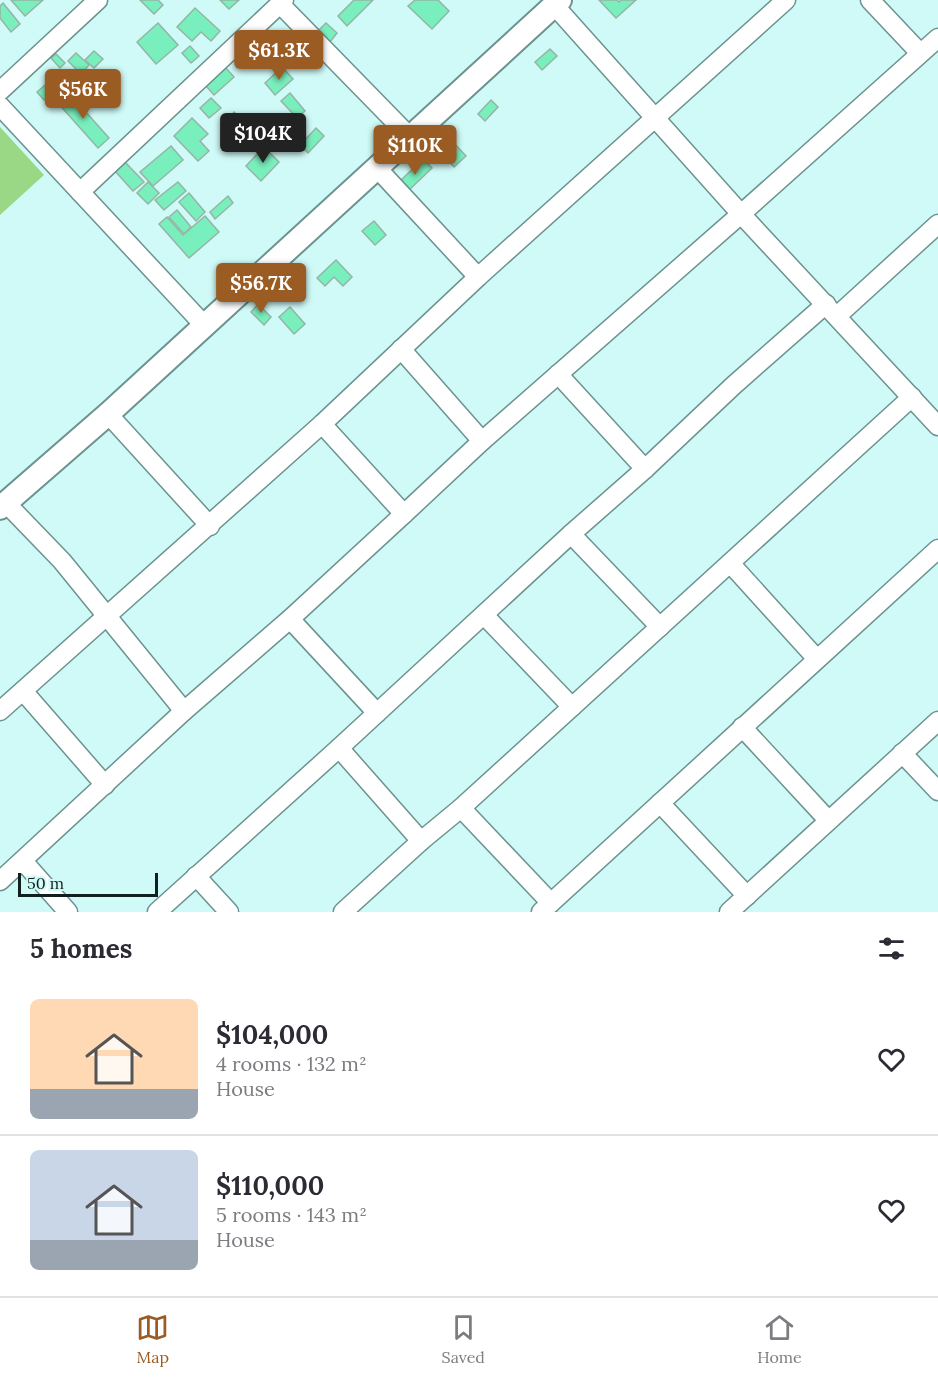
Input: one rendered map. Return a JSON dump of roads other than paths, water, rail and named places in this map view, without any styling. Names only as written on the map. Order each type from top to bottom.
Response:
[{"type":"street","points":[[0,91],[98,0]]},
{"type":"street","points":[[0,711],[210,526],[478,277],[786,0]]},
{"type":"street","points":[[870,0],[920,53]]},
{"type":"street","points":[[80,192],[282,2],[410,137]]},
{"type":"street","points":[[184,711],[62,561],[3,506],[108,414],[557,3],[655,120],[741,214],[912,397],[932,407],[938,426]]},
{"type":"street","points":[[0,881],[482,441],[938,38]]},
{"type":"street","points":[[0,106],[204,326]]},
{"type":"street","points":[[377,168],[478,277]]},
{"type":"street","points":[[157,912],[645,469],[734,385],[832,310],[938,224]]},
{"type":"street","points":[[401,349],[482,441]]},
{"type":"street","points":[[558,374],[645,469]]},
{"type":"street","points":[[343,912],[461,808],[912,397]]},
{"type":"street","points":[[108,414],[210,526]]},
{"type":"street","points":[[322,424],[404,514]]},
{"type":"street","points":[[571,534],[660,627]]},
{"type":"street","points":[[461,808],[546,907],[938,549]]},
{"type":"street","points":[[730,563],[817,659]]},
{"type":"street","points":[[484,615],[572,707]]},
{"type":"street","points":[[290,618],[377,713]]},
{"type":"street","points":[[23,691],[105,785]]},
{"type":"street","points":[[729,912],[938,721]]},
{"type":"street","points":[[742,727],[828,820]]},
{"type":"street","points":[[339,748],[421,841]]},
{"type":"street","points":[[902,753],[938,791]]},
{"type":"street","points":[[660,803],[747,896]]},
{"type":"street","points":[[23,861],[68,912]]},
{"type":"street","points":[[196,876],[229,912]]}]
